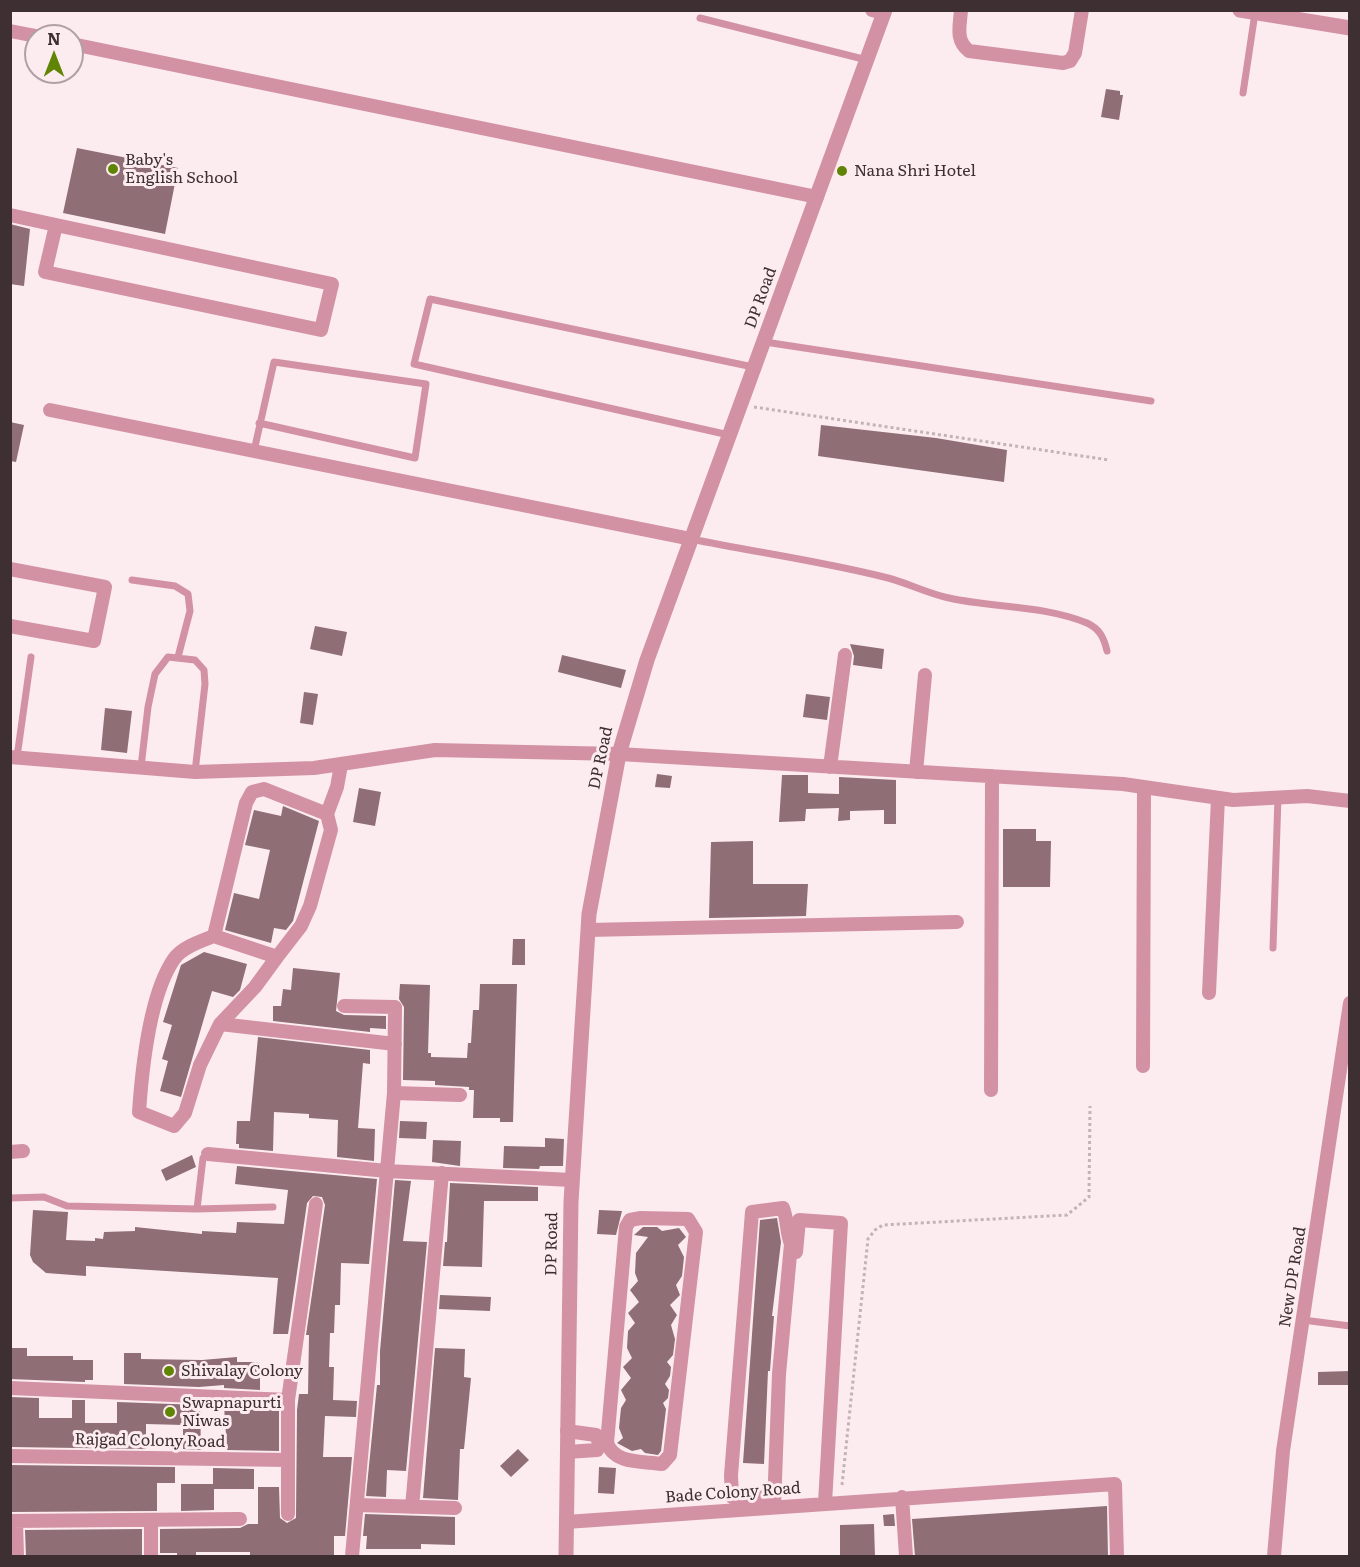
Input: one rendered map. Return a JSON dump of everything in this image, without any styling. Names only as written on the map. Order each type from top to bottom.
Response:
[{"type":"street","points":[[961,10],[958,38],[969,51],[1063,63],[1070,61],[1075,53],[1082,10]]},
{"type":"street","name":"DP Road","points":[[566,1557],[572,1180],[591,891],[620,754],[647,660],[867,60],[880,11]]},
{"type":"street","points":[[1247,12],[1350,28]]},
{"type":"street","points":[[84,46],[817,196]]},
{"type":"street","points":[[10,215],[332,284],[321,330],[45,272],[56,225]]},
{"type":"street","points":[[50,410],[691,539]]},
{"type":"street","points":[[10,569],[105,587],[94,641],[10,626]]},
{"type":"street","points":[[830,767],[845,655]]},
{"type":"street","points":[[916,772],[925,675]]},
{"type":"street","points":[[14,757],[195,772],[341,765],[435,750],[620,754],[1144,787],[1233,800],[1307,795],[1350,801]]},
{"type":"street","points":[[277,957],[214,936],[175,957],[159,989],[142,1070],[139,1112],[174,1126],[185,1113],[200,1065],[220,1024],[255,987],[301,926],[310,906],[331,830],[327,814],[337,787],[341,765]]},
{"type":"street","points":[[991,1090],[992,776]]},
{"type":"street","points":[[1143,1066],[1144,787]]},
{"type":"street","points":[[214,936],[246,803],[252,792],[264,789],[327,814]]},
{"type":"street","points":[[1209,993],[1218,798]]},
{"type":"street","points":[[588,930],[957,922]]},
{"type":"street","name":"New DP Road","points":[[1274,1557],[1283,1451],[1348,1037],[1350,1003]]},
{"type":"street","points":[[344,1006],[395,1007],[394,1093],[352,1557]]},
{"type":"street","points":[[220,1024],[395,1044]]},
{"type":"street","points":[[394,1093],[460,1095]]},
{"type":"street","points":[[208,1154],[387,1170],[572,1180]]},
{"type":"street","points":[[412,1507],[442,1173]]},
{"type":"street","points":[[288,1514],[288,1400],[316,1204]]},
{"type":"street","points":[[783,1208],[789,1222],[788,1236],[791,1244],[779,1374],[779,1501],[732,1497],[731,1475],[752,1212],[783,1208]]},
{"type":"street","points":[[567,1431],[596,1435],[603,1443],[610,1452],[618,1458],[662,1464],[670,1455],[696,1232],[688,1220],[641,1218],[630,1220],[626,1227],[603,1443],[597,1450],[567,1452]]},
{"type":"street","points":[[779,1501],[799,1220],[841,1223],[843,1229],[825,1499]]},
{"type":"street","points":[[10,1388],[288,1400]]},
{"type":"street","name":"Rajgad Colony Road","points":[[10,1456],[288,1460]]},
{"type":"street","name":"Bade Colony Road","points":[[566,1522],[779,1501],[825,1499],[840,1502],[1115,1484],[1117,1557]]},
{"type":"street","points":[[902,1497],[906,1557]]},
{"type":"street","points":[[357,1505],[455,1508]]},
{"type":"street","points":[[151,1520],[151,1557]]},
{"type":"street","points":[[17,1557],[14,1521],[240,1520]]},
{"type":"lane","points":[[1243,93],[1247,12]]},
{"type":"lane","points":[[700,18],[867,60]]},
{"type":"lane","points":[[729,435],[414,364],[430,299],[754,367]]},
{"type":"lane","points":[[765,342],[1151,401]]},
{"type":"lane","points":[[254,451],[260,423],[274,362],[426,384],[415,458],[260,423]]},
{"type":"lane","points":[[691,539],[885,577],[946,598],[998,607],[1039,610],[1087,623],[1098,629],[1107,651]]},
{"type":"lane","points":[[132,580],[175,586],[188,594],[190,611],[178,657]]},
{"type":"lane","points":[[14,757],[31,657]]},
{"type":"lane","points":[[141,767],[155,674],[168,657],[178,657],[195,660],[204,670],[206,684],[195,772]]},
{"type":"lane","points":[[1272,948],[1278,797]]},
{"type":"lane","points":[[197,1209],[203,1158],[208,1154]]},
{"type":"lane","points":[[10,1198],[44,1197],[67,1206],[197,1209],[273,1207]]},
{"type":"lane","points":[[1303,1320],[1350,1326]]},
{"type":"path","points":[[740,405],[1108,460]]},
{"type":"path","points":[[840,1502],[868,1239],[875,1230],[883,1225],[1067,1215],[1089,1197],[1090,1106]]},
{"type":"building","points":[[1106,89],[1120,91],[1120,95],[1123,95],[1119,120],[1101,117]]},
{"type":"building","points":[[77,148],[178,168],[165,234],[63,213]]},
{"type":"building","points":[[10,224],[30,229],[24,286],[10,284]]},
{"type":"building","points":[[10,422],[24,425],[16,462],[10,461]]},
{"type":"building","points":[[821,425],[936,438],[1007,450],[1004,482],[818,456]]},
{"type":"building","points":[[315,626],[347,632],[342,656],[310,649]]},
{"type":"building","points":[[850,644],[884,649],[882,669],[853,665],[854,656]]},
{"type":"building","points":[[562,655],[626,670],[621,688],[558,672]]},
{"type":"building","points":[[304,692],[318,694],[313,725],[300,723]]},
{"type":"building","points":[[806,694],[830,697],[827,720],[803,717]]},
{"type":"building","points":[[105,708],[132,711],[127,753],[101,750]]},
{"type":"building","points":[[657,774],[672,776],[670,788],[655,787]]},
{"type":"building","points":[[782,775],[808,775],[808,793],[839,794],[839,777],[896,780],[896,824],[884,824],[884,810],[850,811],[850,820],[838,821],[839,808],[806,809],[805,821],[779,822]]},
{"type":"building","points":[[359,788],[381,792],[375,826],[353,822]]},
{"type":"building","points":[[283,806],[319,821],[293,921],[286,930],[274,928],[271,943],[225,930],[234,893],[259,899],[270,850],[245,845],[254,810],[281,816]]},
{"type":"building","points":[[1003,829],[1036,829],[1036,841],[1051,841],[1050,887],[1003,887]]},
{"type":"building","points":[[753,841],[753,884],[808,884],[806,916],[709,918],[711,842]]},
{"type":"building","points":[[513,939],[525,939],[525,965],[512,965]]},
{"type":"building","points":[[204,952],[247,964],[240,990],[233,997],[212,991],[181,1097],[160,1091],[168,1061],[162,1059],[172,1025],[163,1022],[181,965]]},
{"type":"building","points":[[293,968],[340,973],[336,1011],[344,1015],[386,1016],[386,1029],[370,1028],[370,1032],[273,1021],[273,1006],[281,1006],[283,989],[291,990]]},
{"type":"building","points":[[400,984],[430,985],[428,1053],[431,1053],[431,1057],[467,1058],[468,1043],[471,1043],[473,1010],[479,1010],[480,984],[517,984],[513,1122],[500,1122],[500,1118],[473,1118],[474,1090],[469,1090],[469,1087],[435,1085],[435,1081],[403,1080],[404,1007],[399,999]]},
{"type":"building","points":[[258,1037],[370,1050],[370,1064],[363,1063],[358,1128],[375,1129],[374,1161],[337,1157],[338,1120],[309,1118],[309,1114],[274,1112],[273,1151],[239,1148],[239,1144],[236,1144],[237,1121],[250,1121]]},
{"type":"building","points":[[400,1121],[427,1122],[426,1139],[399,1138]]},
{"type":"building","points":[[545,1138],[564,1139],[563,1166],[540,1166],[539,1169],[503,1168],[504,1146],[545,1147]]},
{"type":"building","points":[[433,1140],[461,1141],[460,1166],[432,1162]]},
{"type":"building","points":[[192,1155],[196,1167],[166,1181],[161,1170]]},
{"type":"building","points":[[237,1166],[377,1179],[369,1264],[341,1263],[340,1305],[335,1305],[334,1333],[330,1333],[329,1367],[334,1367],[333,1400],[357,1401],[356,1417],[325,1416],[323,1457],[352,1457],[345,1536],[334,1536],[334,1556],[250,1557],[250,1552],[196,1552],[196,1557],[177,1557],[177,1553],[160,1553],[160,1529],[240,1528],[248,1524],[258,1524],[258,1487],[279,1487],[280,1518],[287,1523],[296,1518],[297,1410],[299,1394],[308,1394],[309,1335],[306,1335],[325,1205],[322,1197],[313,1196],[307,1203],[288,1334],[273,1334],[278,1278],[86,1266],[86,1276],[46,1273],[33,1262],[30,1255],[33,1210],[68,1212],[66,1240],[95,1241],[95,1238],[103,1239],[104,1232],[135,1231],[135,1227],[202,1234],[202,1231],[236,1233],[237,1222],[284,1224],[288,1190],[235,1184]]},
{"type":"building","points":[[395,1180],[411,1181],[403,1241],[427,1242],[406,1471],[387,1470],[386,1497],[366,1496],[377,1385],[380,1385],[380,1351]]},
{"type":"building","points":[[450,1183],[538,1187],[538,1201],[484,1201],[482,1267],[443,1266],[445,1242],[447,1242]]},
{"type":"building","points":[[599,1210],[622,1211],[616,1235],[597,1234]]},
{"type":"building","points":[[777,1218],[781,1242],[772,1316],[774,1316],[770,1371],[768,1371],[764,1464],[743,1463],[760,1220]]},
{"type":"building","points":[[643,1227],[657,1227],[662,1231],[679,1228],[686,1237],[678,1245],[684,1257],[682,1276],[676,1285],[680,1295],[670,1305],[677,1315],[671,1325],[675,1339],[673,1355],[667,1362],[671,1367],[670,1376],[665,1384],[669,1390],[668,1398],[663,1403],[666,1409],[661,1451],[658,1455],[645,1453],[641,1449],[632,1451],[617,1443],[623,1438],[619,1428],[621,1408],[626,1400],[621,1390],[631,1378],[623,1367],[632,1358],[627,1348],[628,1331],[635,1323],[628,1313],[639,1302],[630,1290],[638,1281],[635,1273],[636,1253],[648,1237],[634,1235]]},
{"type":"building","points":[[440,1295],[491,1297],[490,1311],[439,1309]]},
{"type":"building","points":[[12,1348],[27,1348],[27,1356],[73,1356],[73,1360],[93,1360],[93,1380],[85,1380],[85,1382],[10,1379]]},
{"type":"building","points":[[435,1348],[465,1349],[464,1377],[471,1378],[464,1449],[460,1449],[458,1500],[423,1498]]},
{"type":"building","points":[[124,1353],[141,1353],[141,1359],[202,1360],[237,1357],[237,1362],[260,1362],[260,1390],[224,1388],[224,1385],[199,1387],[124,1384]]},
{"type":"building","points":[[1350,1371],[1350,1385],[1318,1385],[1318,1372]]},
{"type":"building","points":[[10,1397],[39,1398],[39,1418],[72,1418],[72,1400],[85,1400],[85,1423],[117,1423],[117,1402],[200,1405],[201,1450],[183,1449],[183,1425],[146,1424],[146,1449],[10,1447]]},
{"type":"building","points":[[224,1406],[279,1410],[279,1451],[227,1450]]},
{"type":"building","points":[[518,1449],[529,1460],[511,1477],[500,1466]]},
{"type":"building","points":[[10,1465],[175,1467],[175,1483],[157,1483],[157,1511],[11,1512]]},
{"type":"building","points":[[599,1467],[616,1468],[614,1494],[598,1493]]},
{"type":"building","points":[[213,1468],[254,1469],[254,1489],[214,1489],[214,1510],[181,1511],[181,1484],[213,1484]]},
{"type":"building","points":[[1107,1506],[1108,1557],[915,1557],[912,1519]]},
{"type":"building","points":[[365,1514],[455,1517],[455,1545],[421,1544],[421,1549],[366,1549],[367,1536],[363,1536]]},
{"type":"building","points":[[894,1514],[895,1526],[884,1526],[883,1515]]},
{"type":"building","points":[[874,1524],[875,1557],[840,1557],[840,1525]]},
{"type":"building","points":[[142,1529],[142,1557],[26,1557],[25,1530]]},
{"type":"place","name":"Baby's English School","points":[[113,169]]},
{"type":"place","name":"Nana Shri Hotel","points":[[842,171]]},
{"type":"place","name":"Shivalay Colony","points":[[169,1371]]},
{"type":"place","name":"Swapnapurti Niwas","points":[[170,1412]]}]
